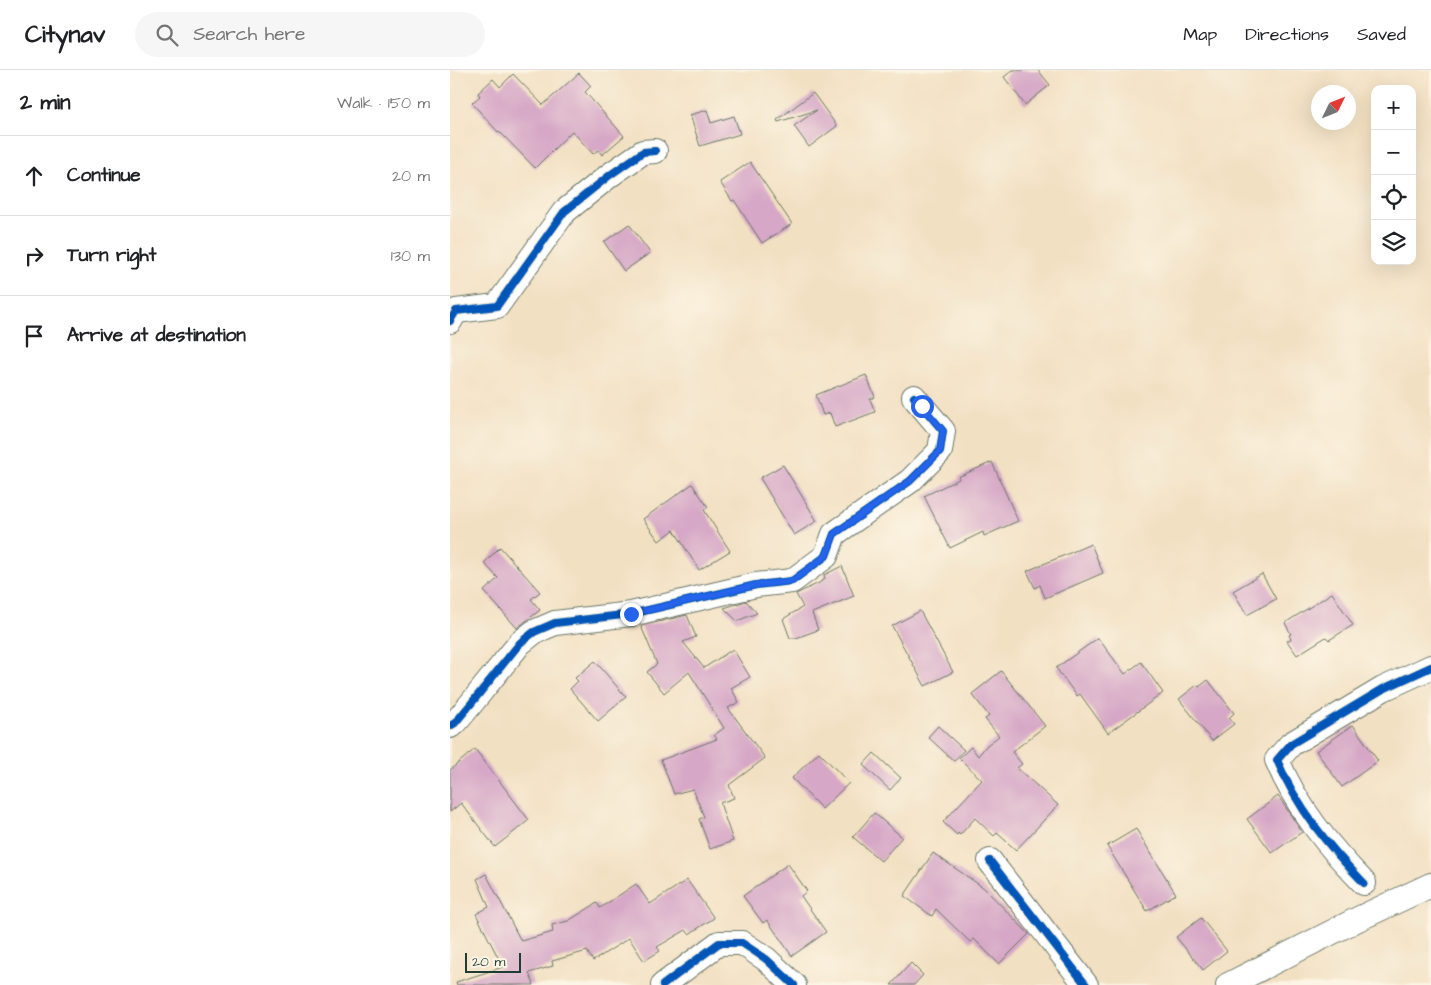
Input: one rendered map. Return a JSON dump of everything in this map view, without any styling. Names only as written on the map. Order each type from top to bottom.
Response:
[{"type":"street","points":[[450,321],[456,311],[497,306],[564,212],[610,175],[643,152],[655,151]]},
{"type":"street","points":[[450,726],[455,723],[520,643],[534,632],[555,623],[631,614],[756,585],[792,581],[826,556],[834,534],[910,481],[940,451],[943,431],[914,397]]},
{"type":"street","points":[[1364,883],[1332,850],[1304,812],[1286,782],[1278,760],[1291,744],[1383,689],[1431,667]]},
{"type":"street","points":[[990,861],[1086,985]]},
{"type":"street","points":[[1228,985],[1358,919],[1431,885]]},
{"type":"street","points":[[663,985],[719,943],[742,943],[766,959],[794,985]]},
{"type":"building","points":[[1013,70],[1038,70],[1050,85],[1025,105],[1004,77]]},
{"type":"building","points":[[579,73],[591,86],[585,92],[624,136],[602,155],[598,150],[593,154],[572,131],[535,168],[498,132],[472,103],[480,96],[478,93],[493,79],[500,87],[513,74],[543,105]]},
{"type":"building","points":[[813,93],[837,126],[809,147],[794,126],[817,110],[778,122],[777,120]]},
{"type":"building","points":[[707,110],[711,123],[734,116],[740,134],[700,146],[690,115]]},
{"type":"building","points":[[750,162],[792,224],[762,243],[720,182]]},
{"type":"building","points":[[629,224],[650,253],[624,271],[604,242]]},
{"type":"building","points":[[866,375],[875,397],[870,399],[875,412],[835,427],[830,413],[823,415],[816,395]]},
{"type":"building","points":[[992,462],[1018,521],[984,536],[983,532],[950,548],[924,496],[959,479],[958,477]]},
{"type":"building","points":[[783,465],[817,521],[794,535],[760,478]]},
{"type":"building","points":[[692,484],[708,507],[704,510],[730,551],[699,570],[674,530],[659,541],[643,519]]},
{"type":"building","points":[[1091,544],[1103,573],[1045,598],[1040,585],[1035,588],[1027,571]]},
{"type":"building","points":[[500,547],[540,592],[531,599],[540,610],[517,628],[484,591],[498,578],[484,563]]},
{"type":"building","points":[[842,566],[854,596],[812,613],[818,630],[796,638],[790,638],[783,619],[803,607],[796,594],[819,583],[825,579],[824,575]]},
{"type":"building","points":[[1262,574],[1276,599],[1247,615],[1233,591]]},
{"type":"building","points":[[1332,593],[1353,625],[1329,640],[1326,637],[1297,655],[1287,641],[1291,639],[1289,635],[1291,634],[1285,623]]},
{"type":"building","points":[[746,601],[757,613],[737,621],[724,608]]},
{"type":"building","points":[[920,611],[953,672],[925,686],[892,626]]},
{"type":"building","points":[[687,615],[696,637],[683,642],[704,668],[733,649],[750,677],[731,688],[739,702],[728,708],[765,758],[729,785],[734,798],[720,803],[733,841],[710,849],[699,819],[704,817],[693,789],[674,794],[661,760],[717,739],[714,735],[724,728],[689,672],[664,693],[647,672],[657,664],[641,626]]},
{"type":"building","points":[[1098,638],[1125,674],[1141,662],[1163,693],[1108,733],[1080,694],[1077,696],[1056,668]]},
{"type":"building","points":[[595,661],[626,697],[598,721],[570,689],[578,681],[575,678]]},
{"type":"building","points":[[1001,671],[1045,726],[1012,752],[1022,764],[1017,768],[1058,805],[1016,850],[997,833],[994,836],[975,818],[960,835],[958,833],[957,835],[943,822],[982,780],[959,758],[971,747],[978,756],[987,745],[999,736],[985,719],[989,716],[972,694]]},
{"type":"building","points":[[1208,680],[1234,713],[1229,718],[1234,724],[1212,741],[1179,699],[1197,685],[1199,687]]},
{"type":"building","points":[[1353,725],[1378,761],[1342,787],[1316,751]]},
{"type":"building","points":[[938,726],[964,750],[954,761],[928,737]]},
{"type":"building","points":[[475,749],[529,820],[495,847],[461,803],[450,812],[450,770]]},
{"type":"building","points":[[819,752],[849,783],[822,809],[792,778]]},
{"type":"building","points":[[874,753],[901,778],[890,790],[863,765]]},
{"type":"building","points":[[1278,796],[1302,832],[1272,853],[1247,819]]},
{"type":"building","points":[[874,813],[902,837],[881,861],[853,837]]},
{"type":"building","points":[[1136,829],[1176,894],[1147,911],[1107,846]]},
{"type":"building","points":[[933,853],[984,888],[1029,934],[999,964],[974,939],[970,942],[936,909],[932,916],[904,896]]},
{"type":"building","points":[[788,864],[807,891],[801,896],[826,932],[792,956],[767,920],[763,923],[743,896]]},
{"type":"building","points":[[486,874],[521,941],[553,932],[552,925],[568,921],[597,903],[600,908],[636,884],[650,904],[687,880],[714,918],[689,934],[686,930],[657,947],[660,951],[644,961],[629,938],[593,961],[587,951],[552,961],[553,966],[529,973],[534,985],[457,985],[456,982],[503,967],[476,914],[489,907],[477,879]]},
{"type":"building","points":[[1201,918],[1227,951],[1203,970],[1176,937]]},
{"type":"building","points":[[911,963],[923,975],[914,985],[891,985]]},
{"type":"cycle path","points":[[450,321],[456,311],[497,306],[564,212],[610,175],[643,152],[655,151]]},
{"type":"cycle path","points":[[450,726],[455,723],[520,643],[534,632],[555,623],[631,614],[756,585],[792,581],[826,556],[834,534],[910,481],[940,451],[943,431],[914,397]]},
{"type":"cycle path","points":[[1364,883],[1314,826],[1285,778],[1277,760],[1291,744],[1383,689],[1431,667]]},
{"type":"cycle path","points":[[990,861],[1086,985]]},
{"type":"cycle path","points":[[663,985],[719,943],[742,943],[766,959],[794,985]]},
{"type":"route","points":[[631,614],[756,585],[792,581],[826,556],[834,534],[910,481],[940,451],[943,431],[922,406]]}]
